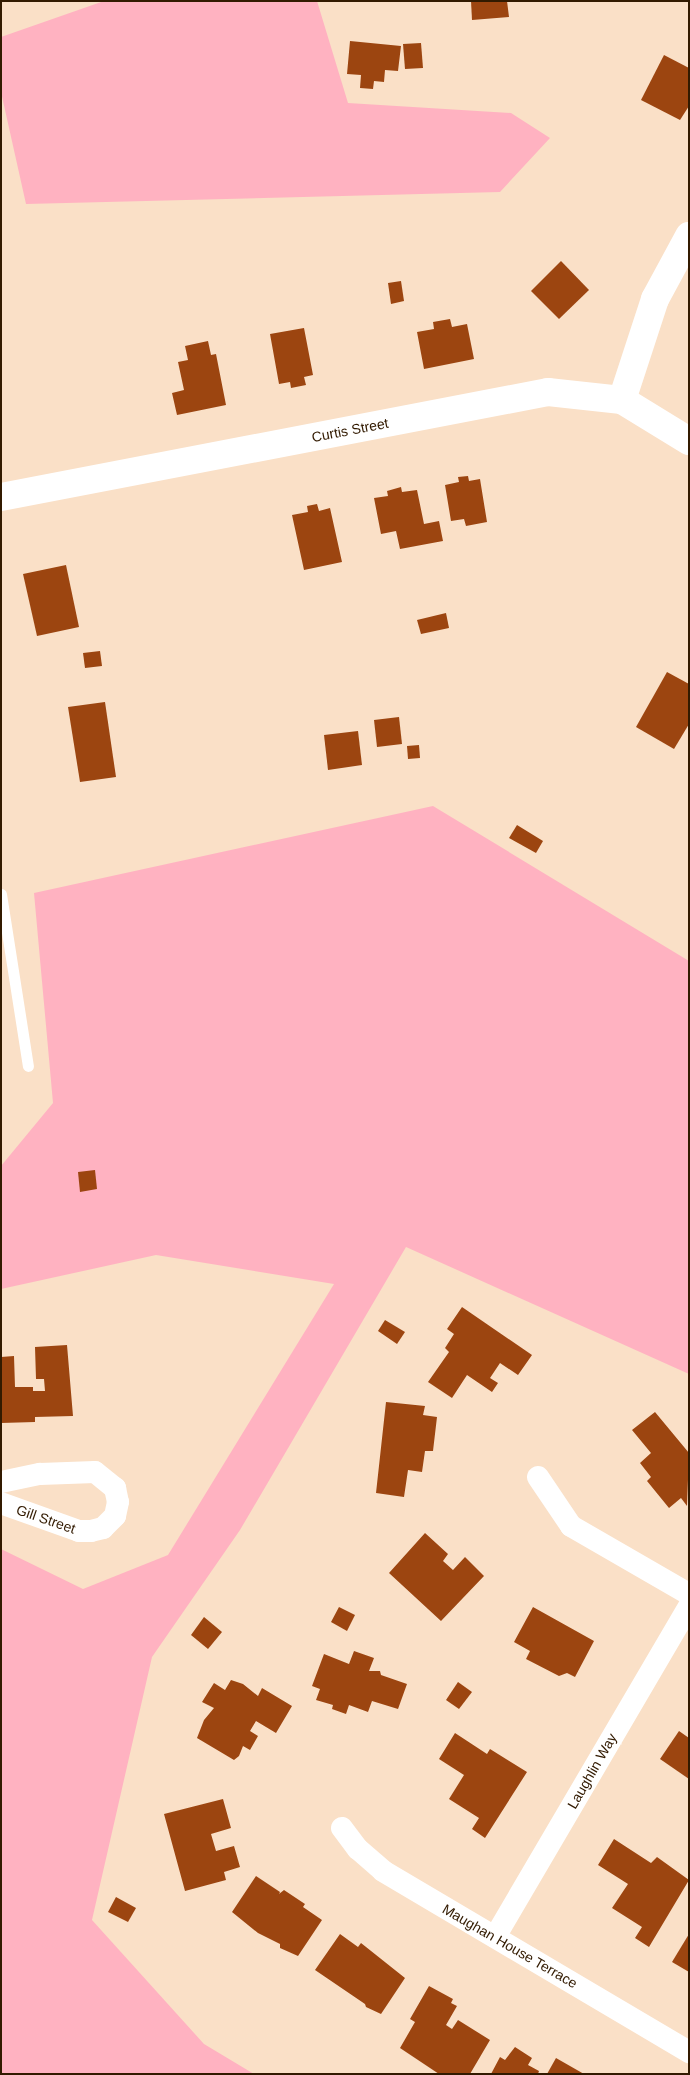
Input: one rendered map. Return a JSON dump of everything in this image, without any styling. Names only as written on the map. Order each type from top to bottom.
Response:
[{"type":"street","points":[[622,400],[655,298],[689,236]]},
{"type":"street","name":"Curtis Street","points":[[1,497],[548,392],[622,400],[689,441]]},
{"type":"street","name":"Gill Street","points":[[1,1482],[40,1474],[95,1472],[115,1488],[118,1502],[115,1516],[103,1528],[91,1531],[79,1531],[1,1503]]},
{"type":"street","points":[[538,1477],[571,1526],[689,1594]]},
{"type":"street","name":"Laughlin Way","points":[[495,1937],[689,1606]]},
{"type":"street","name":"Maughan House Terrace","points":[[342,1828],[358,1849],[383,1871],[689,2052]]},
{"type":"lane","points":[[1,894],[28,1066]]},
{"type":"shaded area","points":[[104,1],[317,1],[348,103],[511,113],[550,138],[500,192],[26,204],[1,92],[1,37]]},
{"type":"shaded area","points":[[433,806],[689,961],[689,1374],[406,1247],[240,1530],[152,1657],[92,1920],[204,2044],[254,2074],[1,2074],[1,1549],[83,1589],[168,1555],[334,1284],[156,1255],[1,1289],[1,1166],[53,1103],[34,893]]},
{"type":"building","points":[[471,1],[507,1],[509,17],[472,20]]},
{"type":"building","points":[[350,41],[401,46],[398,71],[385,70],[384,82],[374,81],[373,89],[360,88],[361,75],[347,74]]},
{"type":"building","points":[[421,43],[423,68],[405,69],[403,44]]},
{"type":"building","points":[[664,55],[689,68],[689,106],[680,120],[641,100]]},
{"type":"building","points":[[561,261],[589,290],[559,319],[531,291]]},
{"type":"building","points":[[401,281],[404,301],[391,304],[388,283]]},
{"type":"building","points":[[450,319],[452,327],[467,324],[474,359],[424,369],[417,332],[434,329],[433,322]]},
{"type":"building","points":[[304,328],[313,375],[304,377],[306,385],[291,388],[290,382],[279,384],[270,334]]},
{"type":"building","points":[[208,341],[211,355],[216,354],[226,405],[177,415],[172,393],[184,390],[178,362],[188,360],[185,346]]},
{"type":"building","points":[[468,476],[469,481],[480,479],[487,522],[466,526],[464,519],[451,521],[445,485],[459,482],[458,477]]},
{"type":"building","points":[[401,487],[402,492],[417,490],[424,524],[439,521],[443,541],[400,549],[396,531],[381,534],[374,498],[388,496],[387,491]]},
{"type":"building","points":[[317,504],[319,511],[330,508],[342,562],[304,570],[292,515],[308,512],[307,506]]},
{"type":"building","points":[[66,565],[79,627],[37,636],[23,574]]},
{"type":"building","points":[[446,613],[449,628],[421,634],[417,620]]},
{"type":"building","points":[[100,651],[102,666],[85,668],[83,653]]},
{"type":"building","points":[[667,672],[689,684],[689,724],[674,749],[636,727]]},
{"type":"building","points":[[105,702],[116,777],[80,782],[68,707]]},
{"type":"building","points":[[399,717],[402,744],[377,747],[374,720]]},
{"type":"building","points":[[358,731],[362,765],[328,770],[324,735]]},
{"type":"building","points":[[419,745],[420,758],[408,759],[407,746]]},
{"type":"building","points":[[517,825],[543,841],[536,853],[509,838]]},
{"type":"building","points":[[95,1170],[97,1189],[80,1192],[78,1172]]},
{"type":"building","points":[[462,1307],[532,1355],[518,1375],[500,1363],[490,1378],[498,1383],[492,1392],[467,1375],[452,1398],[428,1382],[449,1352],[445,1348],[454,1334],[447,1329]]},
{"type":"building","points":[[385,1320],[405,1332],[397,1344],[378,1331]]},
{"type":"building","points":[[67,1345],[73,1416],[35,1417],[35,1422],[1,1423],[1,1357],[14,1356],[15,1387],[33,1387],[33,1391],[45,1391],[44,1379],[36,1379],[35,1347]]},
{"type":"building","points":[[386,1402],[425,1406],[423,1415],[437,1417],[433,1451],[425,1451],[422,1472],[408,1470],[404,1497],[376,1493]]},
{"type":"building","points":[[655,1412],[689,1453],[687,1506],[681,1498],[669,1508],[647,1481],[651,1477],[640,1463],[651,1453],[632,1430]]},
{"type":"building","points":[[425,1533],[448,1554],[443,1561],[453,1570],[465,1557],[484,1576],[441,1621],[389,1573]]},
{"type":"building","points":[[339,1607],[355,1615],[347,1631],[331,1622]]},
{"type":"building","points":[[533,1607],[594,1641],[575,1677],[567,1673],[559,1676],[526,1659],[530,1651],[514,1642]]},
{"type":"building","points":[[204,1617],[222,1632],[208,1649],[191,1635]]},
{"type":"building","points":[[354,1651],[374,1658],[369,1671],[380,1671],[381,1675],[407,1684],[398,1709],[372,1701],[368,1712],[349,1705],[346,1714],[332,1709],[333,1705],[316,1700],[320,1689],[312,1686],[324,1654],[349,1664]]},
{"type":"building","points":[[231,1680],[243,1684],[258,1696],[262,1688],[292,1706],[276,1733],[256,1721],[250,1731],[258,1736],[250,1750],[243,1746],[239,1756],[234,1760],[197,1738],[204,1720],[214,1708],[202,1702],[214,1683],[225,1690]]},
{"type":"building","points":[[458,1682],[472,1692],[459,1709],[446,1700]]},
{"type":"building","points":[[679,1731],[689,1738],[689,1779],[660,1759]]},
{"type":"building","points":[[455,1733],[487,1754],[490,1749],[527,1772],[485,1838],[472,1829],[479,1818],[449,1799],[464,1775],[439,1759]]},
{"type":"building","points":[[223,1799],[231,1828],[211,1834],[216,1851],[234,1846],[240,1867],[224,1872],[226,1880],[185,1891],[164,1814]]},
{"type":"building","points":[[614,1839],[651,1863],[657,1857],[689,1880],[649,1947],[635,1938],[642,1927],[612,1908],[628,1884],[598,1865]]},
{"type":"building","points":[[256,1876],[280,1892],[279,1894],[284,1890],[305,1904],[303,1907],[322,1920],[298,1956],[280,1948],[280,1944],[258,1933],[232,1912]]},
{"type":"building","points":[[116,1897],[136,1908],[128,1922],[108,1912]]},
{"type":"building","points":[[340,1934],[358,1947],[361,1943],[405,1978],[381,2014],[366,2007],[365,2004],[315,1970]]},
{"type":"building","points":[[689,1934],[689,1972],[672,1962]]},
{"type":"building","points":[[429,1986],[453,1999],[451,2003],[457,2006],[446,2025],[452,2029],[458,2020],[490,2040],[470,2074],[439,2074],[400,2048],[415,2022],[410,2019]]},
{"type":"building","points":[[515,2047],[532,2058],[528,2065],[539,2071],[538,2074],[491,2074],[500,2057],[505,2060]]},
{"type":"building","points":[[556,2058],[584,2074],[547,2074]]}]
